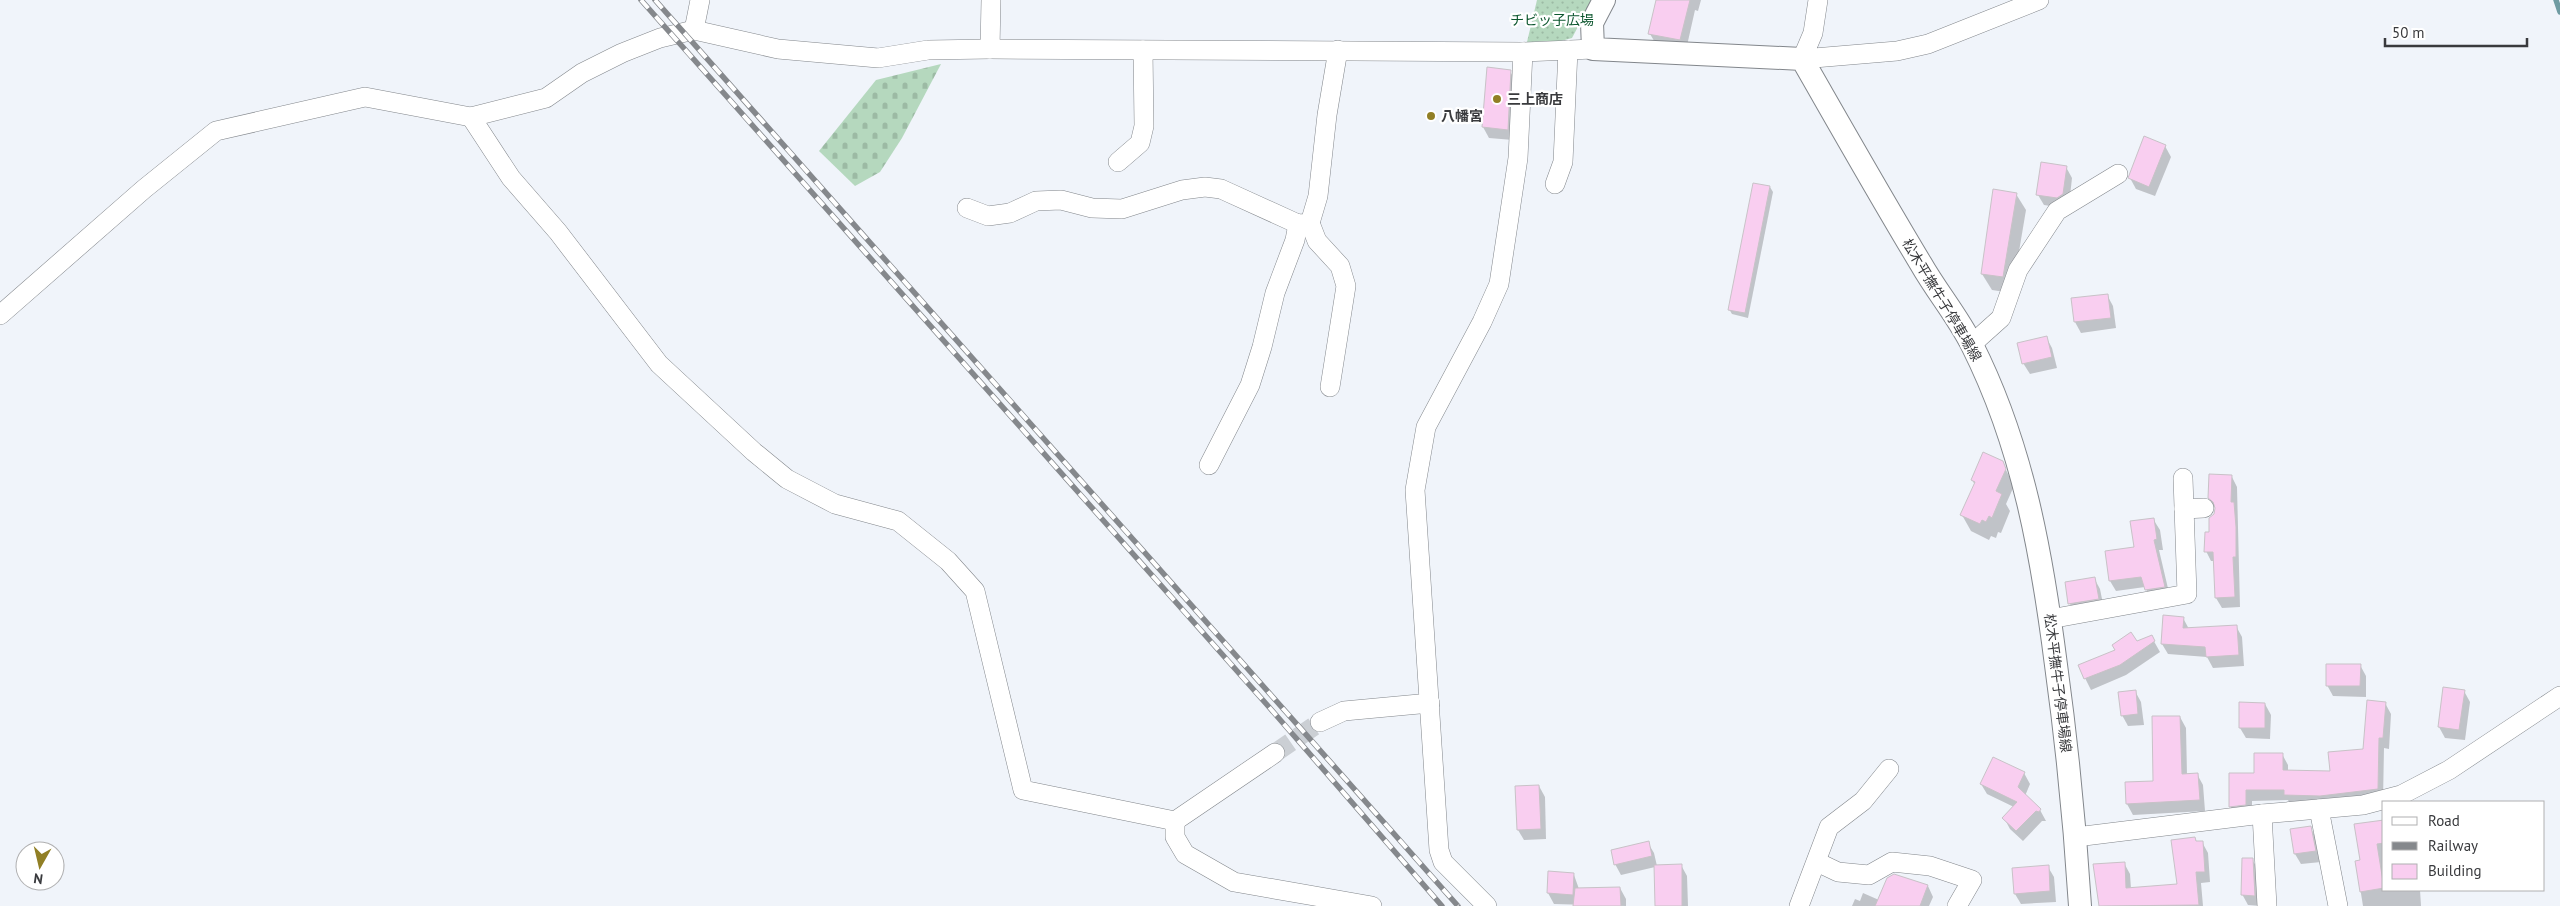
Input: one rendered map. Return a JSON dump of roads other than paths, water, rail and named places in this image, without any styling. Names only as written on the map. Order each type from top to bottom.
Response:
[{"type":"main road","points":[[1604,0],[1592,23],[1593,49],[1802,59]]},
{"type":"main road","name":"松木平撫牛子停車場線","points":[[1802,59],[1922,267],[1972,344],[2002,413],[2022,472],[2040,553],[2050,619],[2076,838],[2080,906]]},
{"type":"street","points":[[694,30],[700,0]]},
{"type":"street","points":[[990,0],[990,49]]},
{"type":"street","points":[[1818,0],[1813,33],[1802,59],[1898,51],[1928,44],[2039,0]]},
{"type":"street","points":[[0,315],[144,189],[216,131],[365,97],[471,117],[546,98],[582,73],[622,52],[660,38],[694,30],[778,48],[878,58],[928,50],[990,49],[1523,52],[1593,49]]},
{"type":"street","points":[[1118,162],[1140,143],[1144,126],[1143,50]]},
{"type":"street","points":[[1209,465],[1250,385],[1262,347],[1275,293],[1295,240],[1318,196],[1327,115],[1338,50]]},
{"type":"street","points":[[1555,184],[1563,162],[1568,50]]},
{"type":"street","points":[[1486,906],[1443,862],[1439,850],[1415,490],[1426,427],[1482,322],[1499,284],[1518,158],[1523,52]]},
{"type":"street","points":[[471,117],[511,178],[558,232],[659,364],[754,452],[787,479],[835,504],[898,521],[948,561],[975,591],[1023,790],[1175,822],[1275,753]]},
{"type":"street","points":[[1972,344],[2001,318],[2018,270],[2057,211],[2118,174]]},
{"type":"street","points":[[968,208],[988,216],[1010,213],[1036,202],[1061,200],[1092,208],[1122,209],[1182,190],[1205,186],[1221,189],[1304,223],[1317,241],[1340,266],[1346,286],[1330,387]]},
{"type":"street","points":[[2050,619],[2187,594],[2183,478]]},
{"type":"street","points":[[2184,509],[2204,508]]},
{"type":"street","points":[[2076,838],[2262,814],[2363,805],[2401,795],[2449,770],[2560,696]]},
{"type":"street","points":[[1320,722],[1344,711],[1430,703]]},
{"type":"street","points":[[1799,906],[1829,827],[1863,801],[1889,769]]},
{"type":"street","points":[[2319,809],[2338,906]]},
{"type":"street","points":[[2262,814],[2267,906]]},
{"type":"street","points":[[1175,822],[1174,837],[1185,854],[1234,882],[1372,906]]},
{"type":"street","points":[[1816,862],[1838,872],[1869,875],[1892,862],[1930,866],[1972,880],[1957,906]]},
{"type":"waterway","points":[[2556,0],[2560,12]]},
{"type":"tunnel","points":[[1275,753],[1320,722]]},
{"type":"railway","points":[[641,0],[1269,707],[1442,906]]},
{"type":"railway","points":[[655,0],[1458,906]]},
{"type":"place","name":"三上商店","points":[[1497,99]]},
{"type":"place","name":"八幡宮","points":[[1431,116]]},
{"type":"park label","name":"チビッ子広場","points":[[1552,20]]}]
